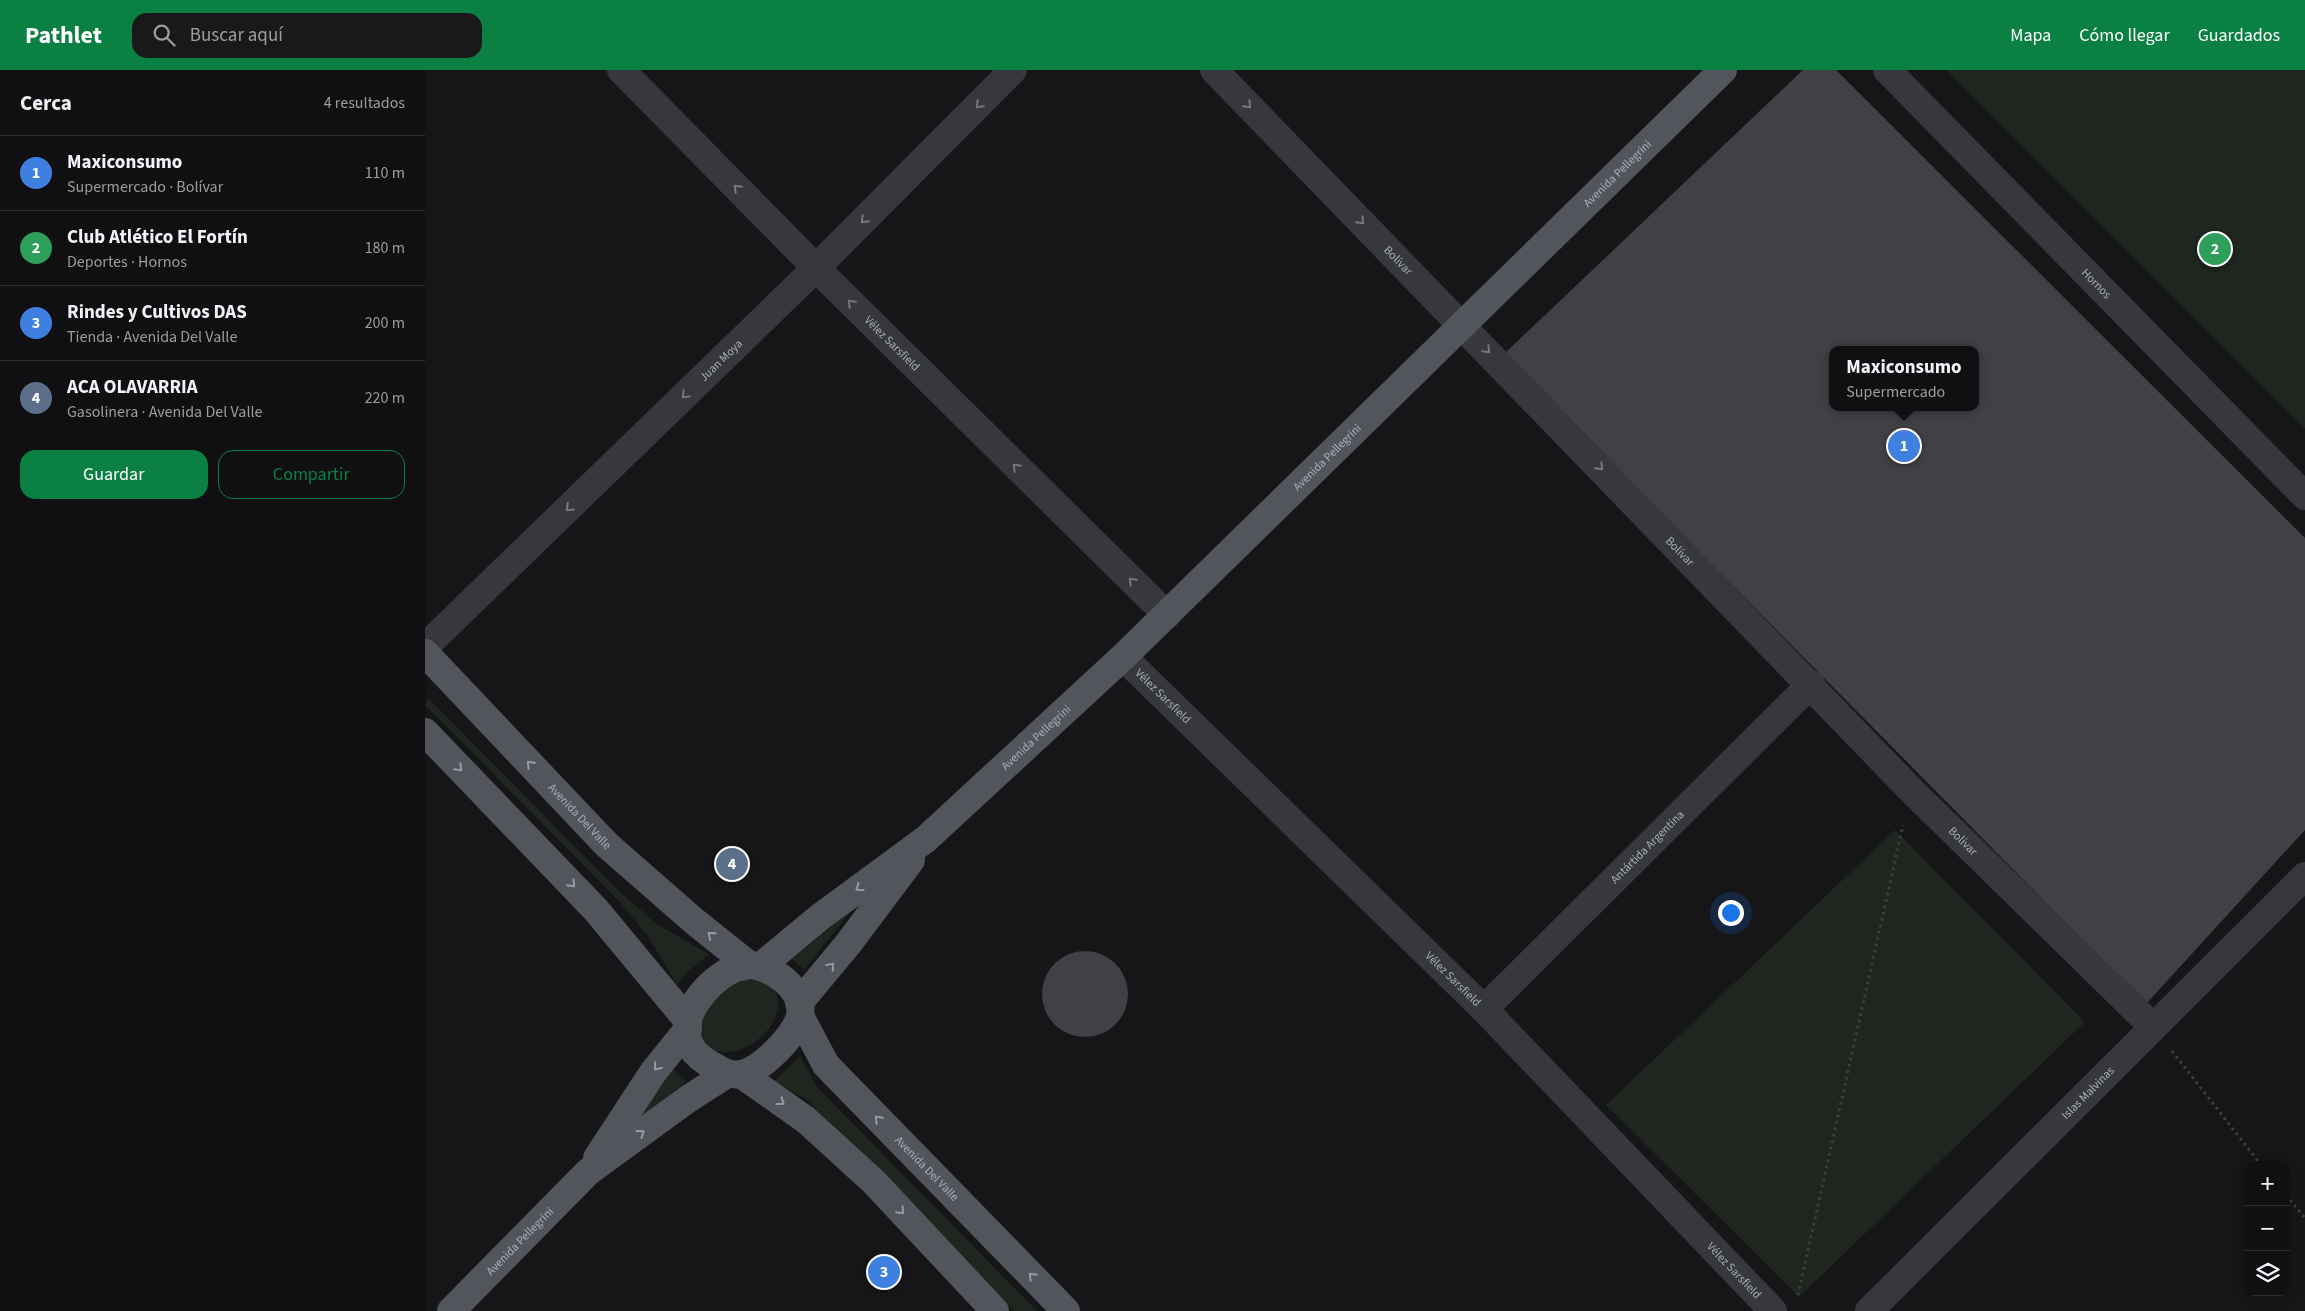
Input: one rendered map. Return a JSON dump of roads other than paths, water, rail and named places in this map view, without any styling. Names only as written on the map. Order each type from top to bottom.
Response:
[{"type":"main road","name":"Avenida Pellegrini","points":[[755,966],[926,839],[1123,657],[1723,70]]},
{"type":"main road","name":"Avenida Del Valle","points":[[425,653],[607,845],[694,921],[755,966]]},
{"type":"main road","points":[[425,732],[596,910],[688,1025]]},
{"type":"main road","name":"Avenida Pellegrini","points":[[799,1010],[926,839]]},
{"type":"main road","points":[[734,1074],[758,1067],[779,1048],[799,1010],[789,983],[755,966],[733,969],[714,981],[696,1000],[688,1025],[690,1046],[702,1060],[734,1074],[806,1120],[874,1182],[995,1311]]},
{"type":"main road","name":"Avenida Del Valle","points":[[799,1010],[826,1065],[1066,1311]]},
{"type":"main road","name":"Avenida Pellegrini","points":[[588,1172],[654,1071],[688,1025]]},
{"type":"main road","name":"Avenida Pellegrini","points":[[451,1311],[588,1172],[688,1099],[734,1074]]},
{"type":"street","name":"Vélez Sarsfield","points":[[621,70],[816,268],[1167,615]]},
{"type":"street","name":"Juan Moya","points":[[425,647],[816,268],[1013,70]]},
{"type":"street","name":"Bolívar","points":[[1214,70],[1811,684],[1911,790],[2153,1026]]},
{"type":"street","name":"Hornos","points":[[1887,70],[2305,496]]},
{"type":"street","name":"Vélez Sarsfield","points":[[1123,657],[1785,1306]]},
{"type":"street","name":"Antártida Argentina","points":[[1484,1009],[1811,684]]},
{"type":"street","name":"Islas Malvinas","points":[[1869,1311],[2305,876]]},
{"type":"place","name":"Club Atlético El Fortín","points":[[2215,249]]},
{"type":"place","name":"Maxiconsumo","points":[[1904,446]]},
{"type":"place","name":"ACA OLAVARRIA","points":[[732,864]]},
{"type":"place","name":"Rindes y Cultivos DAS","points":[[884,1272]]}]
